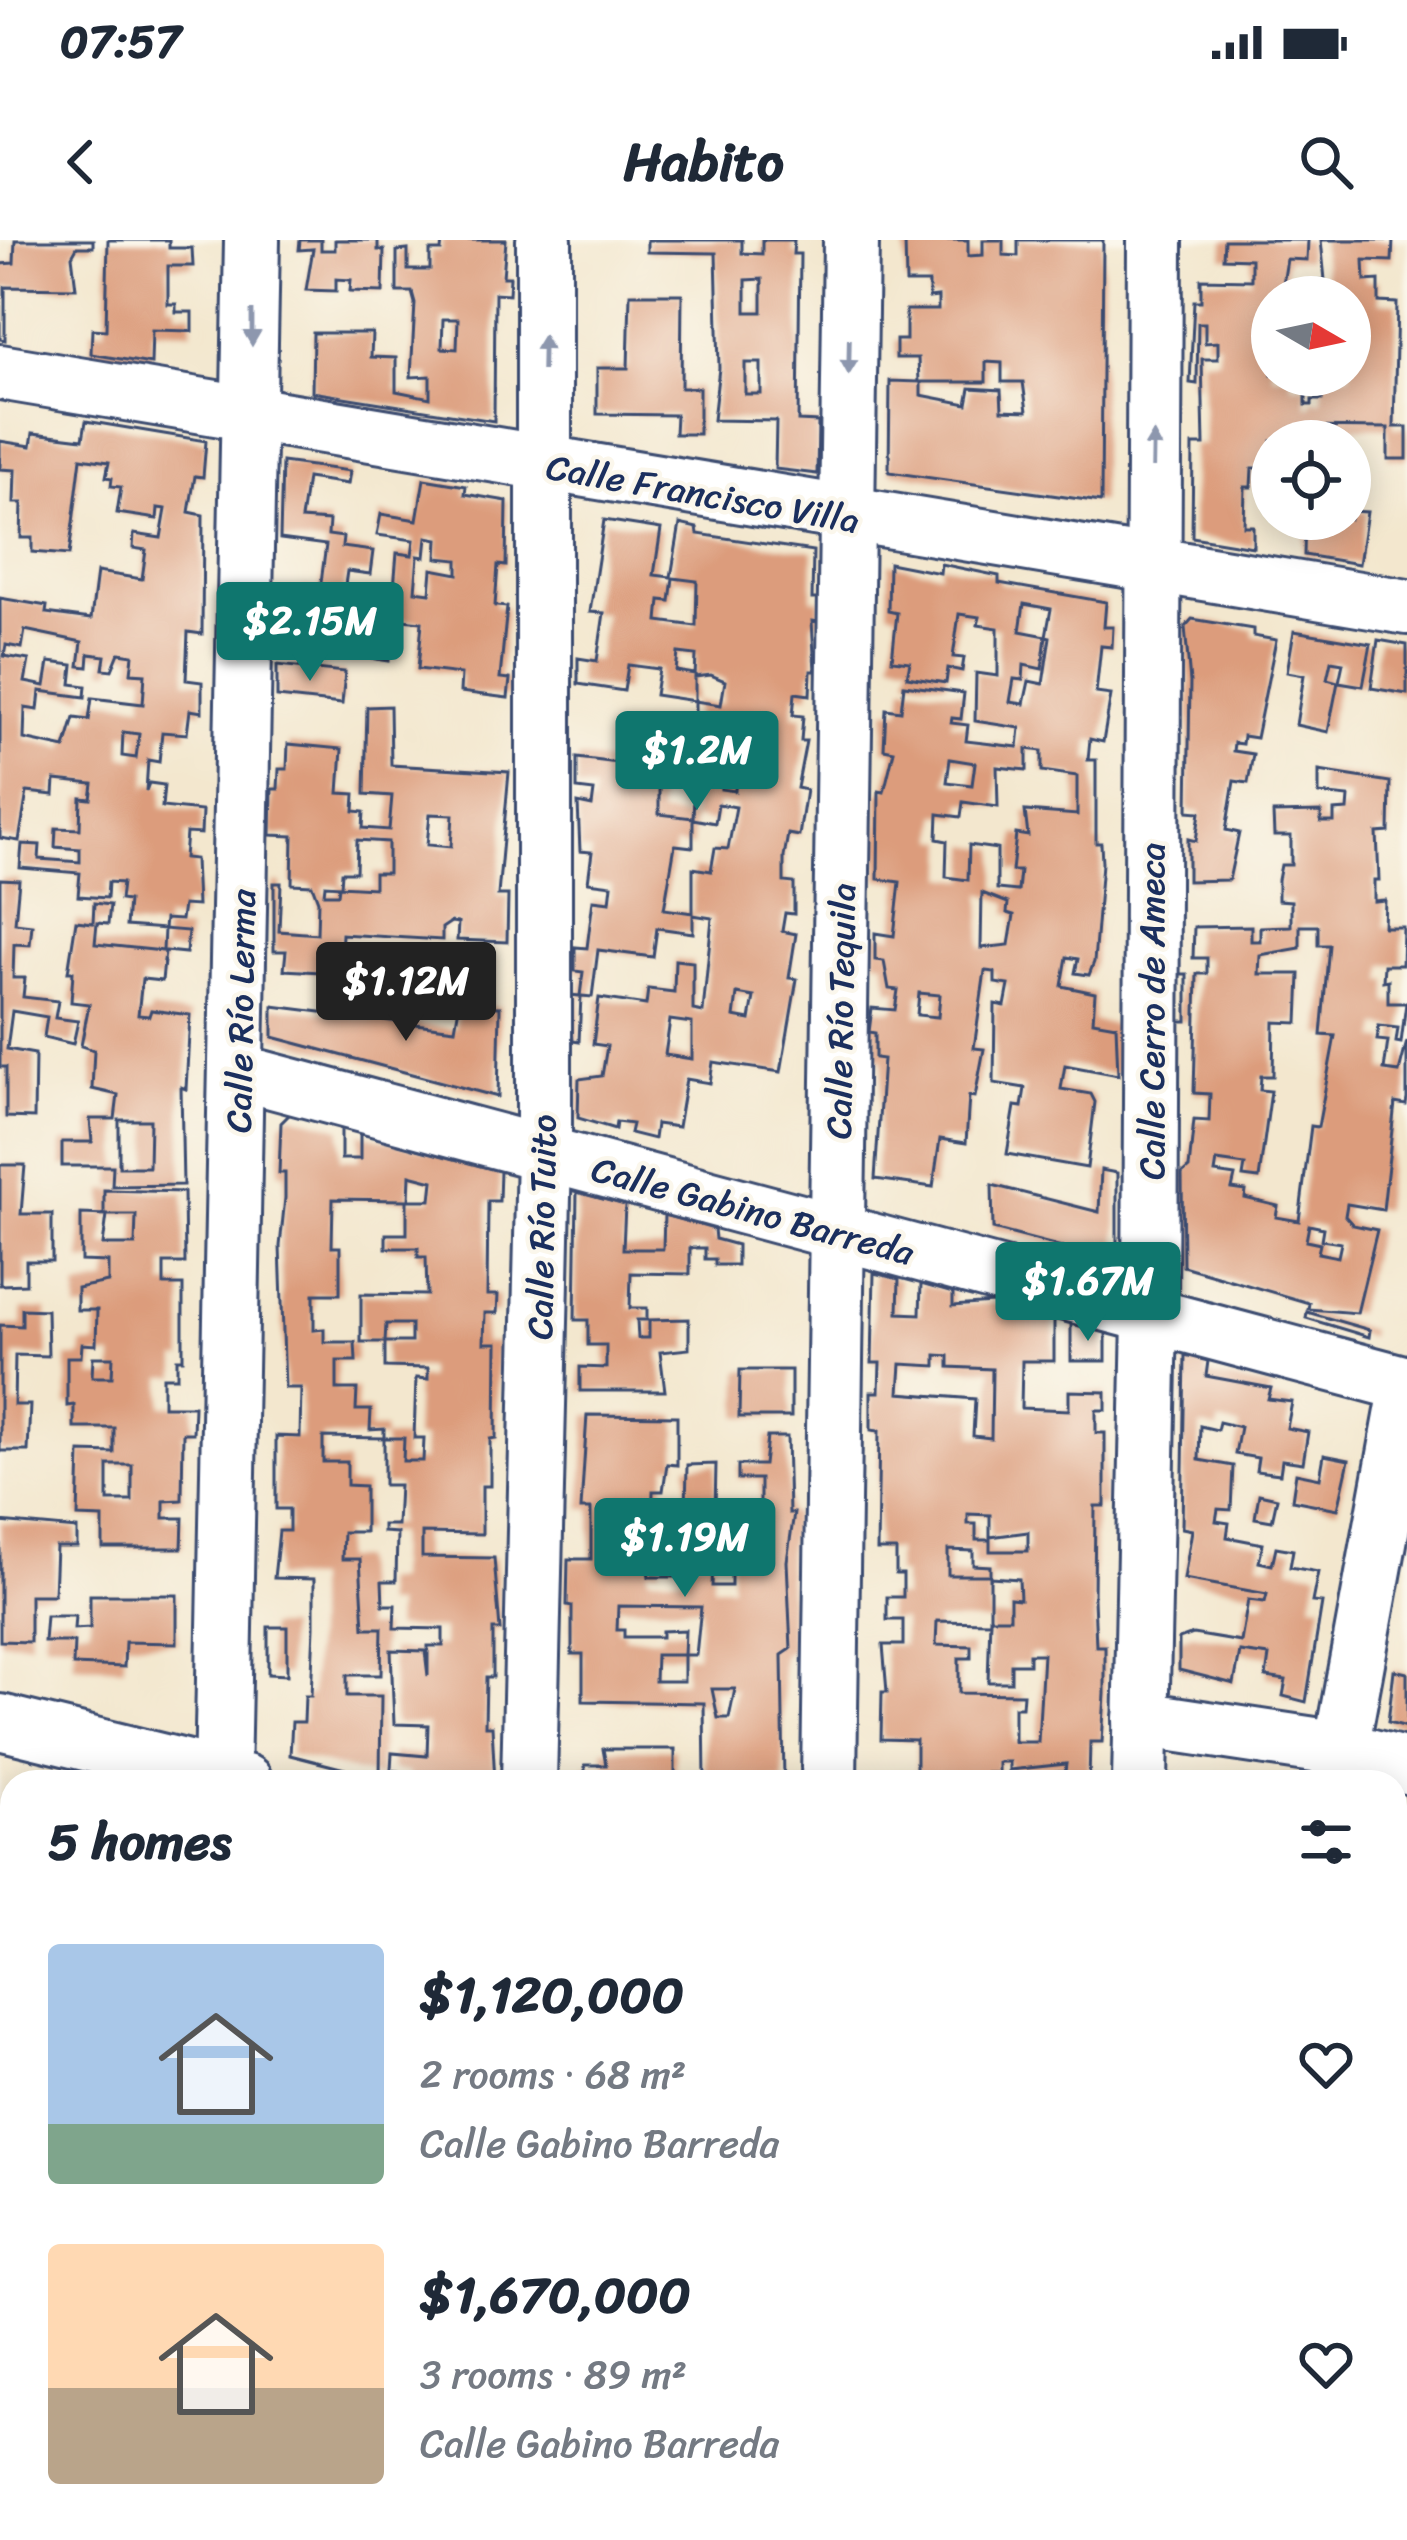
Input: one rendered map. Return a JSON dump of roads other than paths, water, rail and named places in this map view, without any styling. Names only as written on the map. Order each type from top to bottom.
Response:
[{"type":"street","name":"Calle Río Lerma","points":[[230,1770],[252,240]]},
{"type":"street","name":"Calle Río Tuito","points":[[529,1770],[544,1154],[544,240]]},
{"type":"street","name":"Calle Río Tequila","points":[[829,1770],[851,240]]},
{"type":"street","name":"Calle Cerro de Ameca","points":[[1140,1770],[1150,1318],[1156,240]]},
{"type":"street","name":"Calle Francisco Villa","points":[[0,372],[848,518],[1407,607]]},
{"type":"street","name":"Calle Gabino Barreda","points":[[239,1072],[1407,1387]]},
{"type":"street","points":[[1341,1749],[1407,1387]]},
{"type":"street","points":[[1141,1719],[1341,1749],[1407,1766]]},
{"type":"street","points":[[0,1722],[190,1770]]}]
